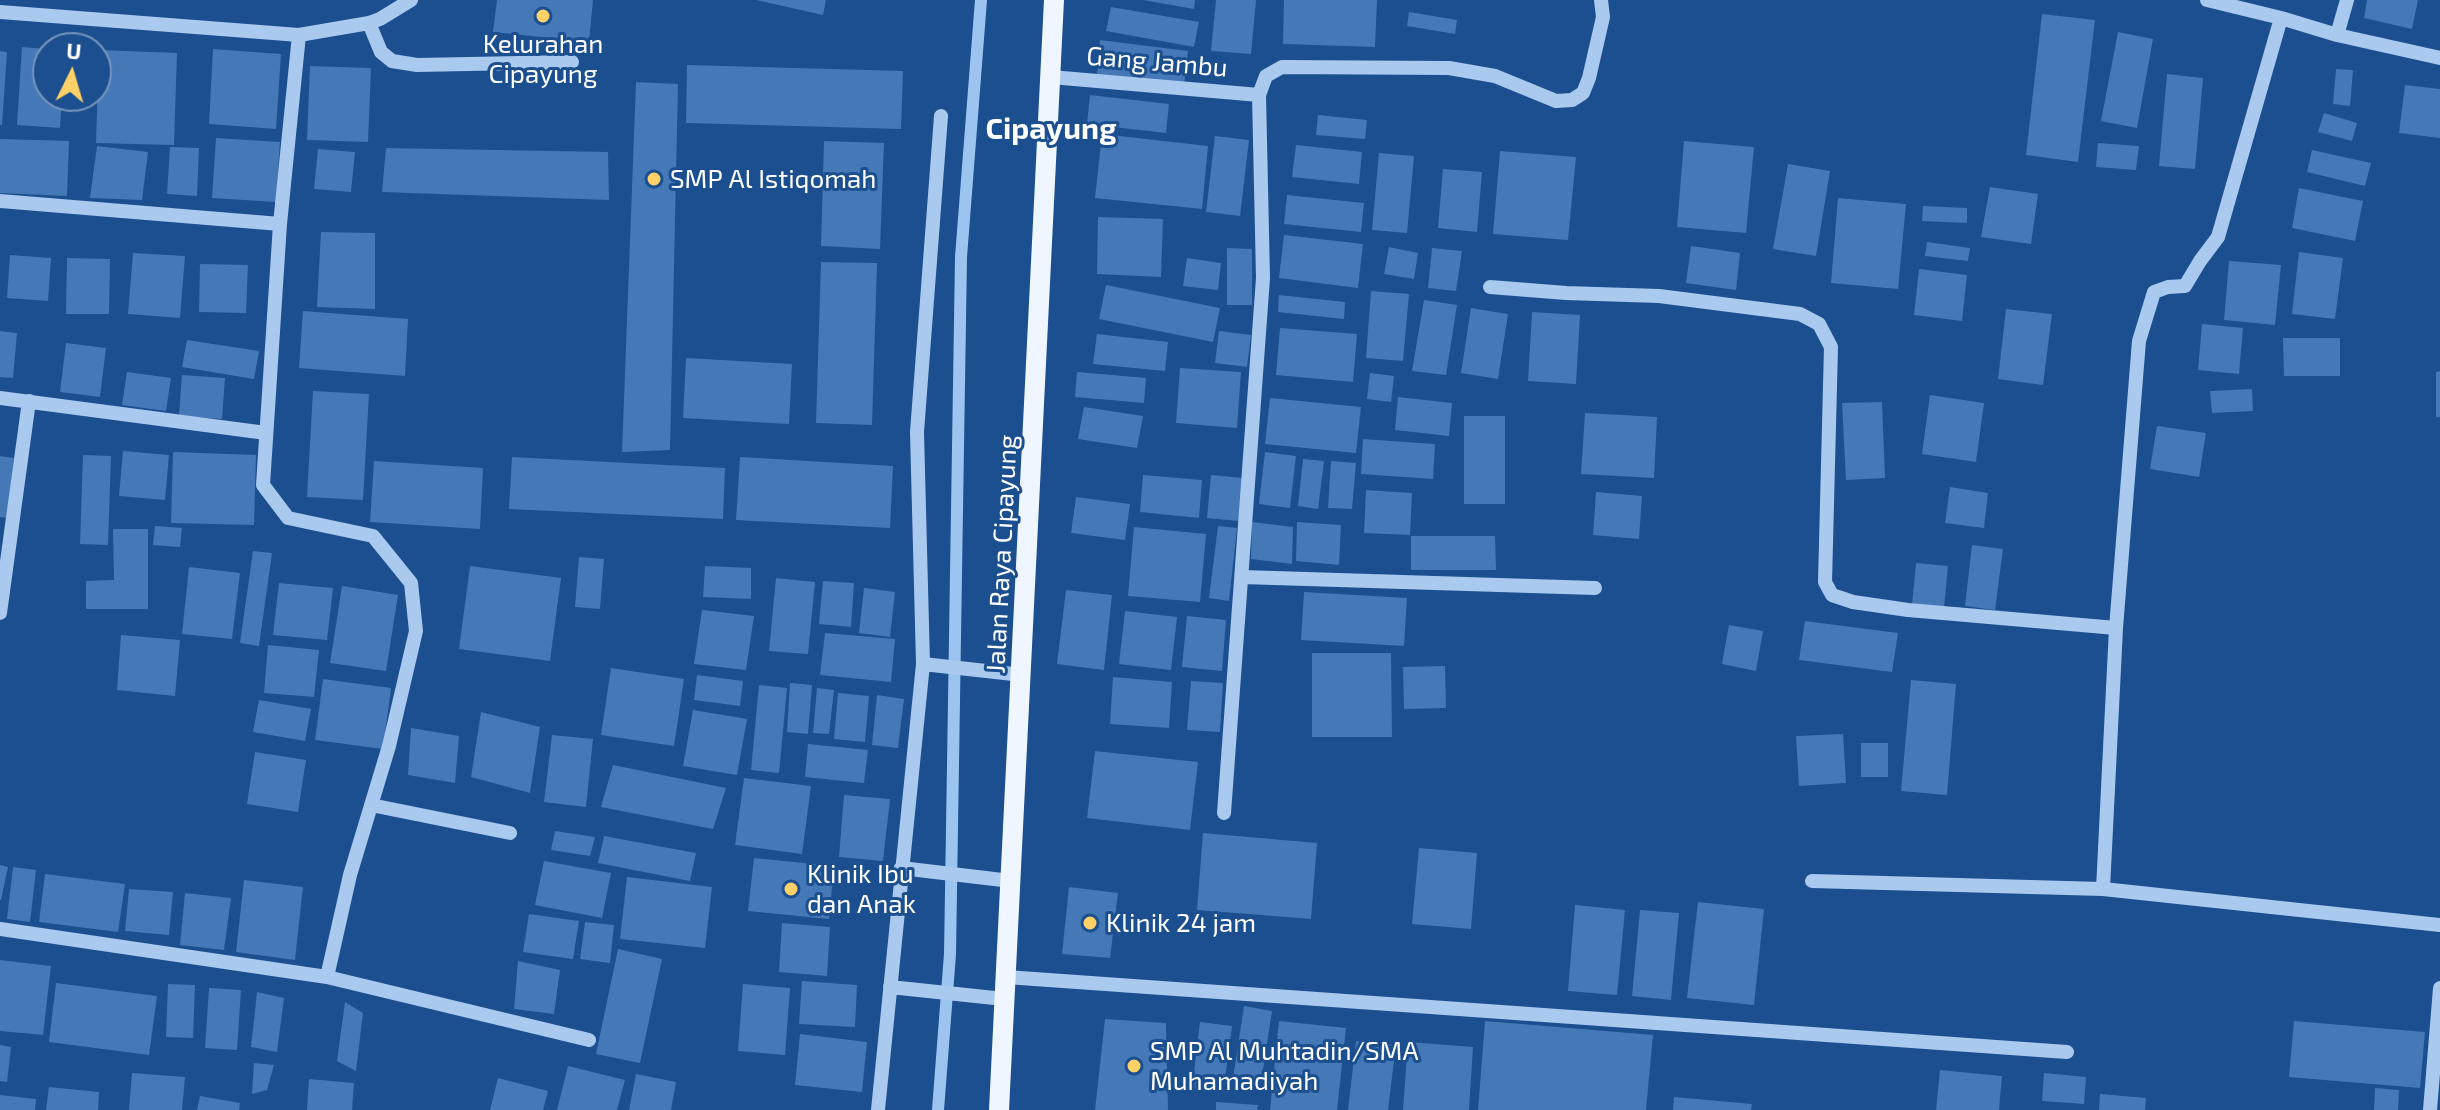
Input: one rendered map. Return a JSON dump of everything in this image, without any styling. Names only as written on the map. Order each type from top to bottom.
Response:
[{"type":"main road","name":"Jalan Raya Cipayung","points":[[999,1110],[1054,0]]},
{"type":"street","points":[[0,12],[299,35],[369,23],[411,0]]},
{"type":"street","points":[[1224,813],[1263,278],[1259,95],[1266,76],[1282,67],[1434,67],[1495,76],[1556,101],[1572,100],[1583,93],[1589,78],[1603,17],[1601,0]]},
{"type":"street","points":[[2207,0],[2337,35],[2440,58]]},
{"type":"street","points":[[2337,35],[2347,0]]},
{"type":"street","points":[[2103,889],[2116,628],[2139,341],[2154,292],[2185,286],[2218,237],[2281,18]]},
{"type":"street","points":[[369,23],[381,52],[392,61],[417,65],[572,62]]},
{"type":"street","points":[[299,35],[280,224],[263,485],[288,518],[373,536],[411,583],[416,631],[389,746],[350,875],[327,977]]},
{"type":"street","name":"Gang Jambu","points":[[1051,77],[1259,95]]},
{"type":"street","points":[[878,1110],[923,664],[917,432],[941,116]]},
{"type":"street","points":[[0,201],[280,224]]},
{"type":"street","points":[[1490,287],[1659,296],[1800,314],[1819,324],[1831,347],[1825,582],[1832,595],[1853,602],[1908,610],[2116,628]]},
{"type":"street","points":[[0,398],[266,433]]},
{"type":"street","points":[[0,613],[4,556],[29,401]]},
{"type":"street","points":[[1242,577],[1595,588]]},
{"type":"street","points":[[923,664],[1022,675]]},
{"type":"street","points":[[371,805],[510,833]]},
{"type":"street","points":[[901,868],[1011,881]]},
{"type":"street","points":[[1812,881],[2103,889],[2440,925]]},
{"type":"street","points":[[0,929],[327,977],[589,1040]]},
{"type":"street","points":[[1006,977],[2067,1052]]},
{"type":"street","points":[[890,987],[1004,999]]},
{"type":"street","points":[[2430,1110],[2440,988]]},
{"type":"building","name":"Kelurahan Cipayung","points":[[497,0],[593,0],[589,42],[493,32]]},
{"type":"building","points":[[756,0],[826,0],[823,15]]},
{"type":"building","points":[[1143,0],[1195,0],[1194,9]]},
{"type":"building","points":[[1216,0],[1256,0],[1251,54],[1211,51]]},
{"type":"building","points":[[1284,0],[1377,0],[1375,47],[1283,44]]},
{"type":"building","points":[[2367,0],[2418,0],[2412,29],[2364,18]]},
{"type":"building","points":[[1111,7],[1199,22],[1194,47],[1106,31]]},
{"type":"building","points":[[1409,12],[1457,20],[1455,34],[1407,26]]},
{"type":"building","points":[[2042,14],[2095,20],[2078,162],[2026,155]]},
{"type":"building","points":[[2118,32],[2153,39],[2137,128],[2101,121]]},
{"type":"building","points":[[1100,40],[1188,51],[1184,85],[1097,75]]},
{"type":"building","points":[[22,47],[32,48],[32,112],[61,112],[60,128],[17,125]]},
{"type":"building","points":[[213,49],[281,54],[276,129],[209,124]]},
{"type":"building","points":[[112,50],[177,53],[174,145],[96,143],[97,112],[112,112]]},
{"type":"building","points":[[0,51],[7,52],[2,125],[0,125]]},
{"type":"building","name":"SMP Al Istiqomah","points":[[687,65],[903,71],[901,129],[686,123]]},
{"type":"building","points":[[310,66],[371,68],[368,142],[307,140]]},
{"type":"building","points":[[2336,69],[2353,70],[2350,106],[2333,104]]},
{"type":"building","points":[[2167,74],[2203,78],[2195,169],[2159,166]]},
{"type":"building","name":"SMP Al Istiqomah","points":[[636,82],[678,84],[670,450],[622,452]]},
{"type":"building","points":[[2405,85],[2440,89],[2440,138],[2399,133]]},
{"type":"building","points":[[1090,95],[1169,104],[1166,133],[1087,124]]},
{"type":"building","points":[[2324,113],[2357,123],[2352,141],[2318,132]]},
{"type":"building","points":[[1318,115],[1367,120],[1365,139],[1316,135]]},
{"type":"building","points":[[1102,134],[1208,146],[1202,209],[1095,198]]},
{"type":"building","points":[[1215,136],[1249,140],[1240,216],[1206,212]]},
{"type":"building","points":[[216,138],[280,142],[276,202],[212,198]]},
{"type":"building","points":[[0,139],[69,141],[67,196],[0,193]]},
{"type":"building","name":"SMP Al Istiqomah","points":[[824,141],[884,143],[880,249],[821,246]]},
{"type":"building","points":[[1684,141],[1754,147],[1746,233],[1677,227]]},
{"type":"building","points":[[2098,143],[2139,146],[2136,170],[2096,167]]},
{"type":"building","points":[[1296,145],[1362,152],[1359,184],[1292,177]]},
{"type":"building","points":[[97,146],[148,152],[142,200],[90,198]]},
{"type":"building","points":[[170,147],[199,148],[197,196],[167,194]]},
{"type":"building","points":[[386,148],[608,152],[609,200],[382,192]]},
{"type":"building","points":[[318,149],[355,152],[351,192],[314,189]]},
{"type":"building","points":[[2312,150],[2371,163],[2365,186],[2307,172]]},
{"type":"building","points":[[1500,151],[1576,157],[1568,240],[1493,234]]},
{"type":"building","points":[[1379,153],[1414,156],[1407,233],[1372,230]]},
{"type":"building","points":[[1788,164],[1830,171],[1816,256],[1773,249]]},
{"type":"building","points":[[1443,169],[1482,172],[1477,232],[1438,228]]},
{"type":"building","points":[[1990,187],[2038,194],[2031,244],[1981,237]]},
{"type":"building","points":[[2299,188],[2363,201],[2355,241],[2292,228]]},
{"type":"building","points":[[1287,195],[1364,203],[1361,232],[1284,224]]},
{"type":"building","points":[[1838,198],[1906,204],[1898,289],[1831,283]]},
{"type":"building","points":[[1923,206],[1967,208],[1967,223],[1922,221]]},
{"type":"building","points":[[1098,217],[1163,219],[1161,277],[1097,274]]},
{"type":"building","points":[[321,232],[375,233],[375,309],[317,307]]},
{"type":"building","points":[[1284,235],[1363,244],[1358,288],[1279,278]]},
{"type":"building","points":[[1927,242],[1970,248],[1968,261],[1925,256]]},
{"type":"building","points":[[1691,246],[1740,253],[1736,290],[1686,283]]},
{"type":"building","points":[[1389,247],[1418,253],[1414,279],[1384,274]]},
{"type":"building","points":[[1227,248],[1252,249],[1252,305],[1227,305]]},
{"type":"building","points":[[1432,248],[1462,251],[1456,291],[1428,288]]},
{"type":"building","points":[[2299,252],[2343,258],[2335,319],[2292,314]]},
{"type":"building","points":[[133,253],[185,256],[180,318],[128,314]]},
{"type":"building","points":[[10,255],[51,258],[48,301],[7,298]]},
{"type":"building","points":[[67,258],[110,259],[109,314],[66,314]]},
{"type":"building","points":[[1187,258],[1221,263],[1218,290],[1183,286]]},
{"type":"building","points":[[2229,261],[2281,265],[2275,325],[2224,320]]},
{"type":"building","name":"SMP Al Istiqomah","points":[[821,262],[877,263],[872,425],[816,423]]},
{"type":"building","points":[[200,264],[248,265],[246,313],[199,312]]},
{"type":"building","points":[[1919,269],[1967,275],[1962,321],[1914,315]]},
{"type":"building","points":[[1106,285],[1220,308],[1213,342],[1099,319]]},
{"type":"building","points":[[1371,291],[1409,294],[1403,361],[1366,358]]},
{"type":"building","points":[[1279,295],[1345,302],[1344,319],[1278,312]]},
{"type":"building","points":[[1424,300],[1457,305],[1446,375],[1412,371]]},
{"type":"building","points":[[1471,308],[1508,314],[1498,379],[1461,373]]},
{"type":"building","points":[[2006,309],[2052,314],[2043,385],[1998,379]]},
{"type":"building","points":[[303,311],[408,319],[405,376],[299,368]]},
{"type":"building","points":[[1532,312],[1580,315],[1576,384],[1528,381]]},
{"type":"building","points":[[2202,324],[2243,328],[2239,374],[2198,370]]},
{"type":"building","points":[[1280,328],[1357,334],[1353,382],[1276,375]]},
{"type":"building","points":[[0,331],[17,333],[13,378],[0,377]]},
{"type":"building","points":[[1219,331],[1251,335],[1247,367],[1215,363]]},
{"type":"building","points":[[1097,334],[1168,342],[1165,371],[1093,364]]},
{"type":"building","points":[[2283,338],[2340,338],[2340,376],[2284,376]]},
{"type":"building","points":[[187,340],[259,351],[254,379],[182,367]]},
{"type":"building","points":[[66,343],[106,348],[100,397],[60,392]]},
{"type":"building","points":[[686,358],[792,364],[789,424],[683,418]]},
{"type":"building","points":[[1180,368],[1241,372],[1237,428],[1176,423]]},
{"type":"building","points":[[2440,371],[2440,417],[2436,417],[2436,372]]},
{"type":"building","points":[[127,372],[171,378],[166,411],[122,405]]},
{"type":"building","points":[[1077,372],[1146,378],[1144,403],[1075,397]]},
{"type":"building","points":[[1370,373],[1394,376],[1391,402],[1367,399]]},
{"type":"building","points":[[182,375],[225,378],[222,419],[179,416]]},
{"type":"building","points":[[2252,389],[2253,411],[2212,413],[2210,391]]},
{"type":"building","points":[[313,391],[369,394],[363,500],[307,497]]},
{"type":"building","points":[[1930,395],[1984,403],[1976,462],[1922,454]]},
{"type":"building","points":[[1398,397],[1452,403],[1449,436],[1395,430]]},
{"type":"building","points":[[1270,398],[1361,407],[1356,453],[1265,444]]},
{"type":"building","points":[[1882,402],[1885,478],[1846,480],[1842,403]]},
{"type":"building","points":[[1084,407],[1143,416],[1137,448],[1078,439]]},
{"type":"building","points":[[1585,413],[1657,417],[1654,478],[1581,474]]},
{"type":"building","points":[[1464,416],[1505,416],[1505,504],[1464,504]]},
{"type":"building","points":[[2157,426],[2206,433],[2199,477],[2150,469]]},
{"type":"building","points":[[1363,439],[1435,444],[1433,479],[1361,474]]},
{"type":"building","points":[[123,451],[169,455],[165,500],[119,496]]},
{"type":"building","points":[[173,452],[256,455],[254,525],[171,523]]},
{"type":"building","points":[[1265,452],[1296,456],[1290,508],[1259,504]]},
{"type":"building","points":[[83,455],[111,456],[108,545],[80,544]]},
{"type":"building","points":[[0,456],[14,458],[7,518],[0,517]]},
{"type":"building","points":[[512,457],[725,468],[723,519],[509,509]]},
{"type":"building","points":[[740,457],[893,466],[890,528],[736,520]]},
{"type":"building","points":[[1303,459],[1324,461],[1318,509],[1298,506]]},
{"type":"building","points":[[374,461],[483,468],[480,529],[370,522]]},
{"type":"building","points":[[1331,461],[1356,463],[1352,509],[1328,508]]},
{"type":"building","points":[[1143,475],[1202,480],[1199,518],[1140,512]]},
{"type":"building","points":[[1211,475],[1243,478],[1239,521],[1207,518]]},
{"type":"building","points":[[1950,487],[1988,493],[1984,528],[1945,523]]},
{"type":"building","points":[[1366,490],[1412,493],[1410,535],[1364,533]]},
{"type":"building","points":[[1596,492],[1642,496],[1639,539],[1593,535]]},
{"type":"building","points":[[1076,497],[1130,504],[1125,540],[1071,533]]},
{"type":"building","points":[[1252,522],[1293,527],[1292,564],[1251,559]]},
{"type":"building","points":[[1297,522],[1341,525],[1339,565],[1296,561]]},
{"type":"building","points":[[155,526],[182,528],[180,547],[153,545]]},
{"type":"building","points":[[1218,526],[1237,528],[1229,601],[1209,598]]},
{"type":"building","points":[[1134,527],[1206,534],[1200,602],[1128,596]]},
{"type":"building","points":[[113,529],[148,529],[148,609],[86,609],[86,581],[114,580]]},
{"type":"building","points":[[1411,536],[1495,536],[1496,570],[1411,570]]},
{"type":"building","points":[[1972,545],[2003,549],[1995,610],[1965,606]]},
{"type":"building","points":[[253,551],[272,553],[259,646],[240,643]]},
{"type":"building","points":[[579,557],[604,559],[600,609],[575,607]]},
{"type":"building","points":[[1916,563],[1948,566],[1944,608],[1912,605]]},
{"type":"building","points":[[470,566],[561,578],[550,661],[459,649]]},
{"type":"building","points":[[705,566],[751,568],[751,599],[703,597]]},
{"type":"building","points":[[189,567],[240,573],[232,639],[182,634]]},
{"type":"building","points":[[776,578],[815,582],[808,654],[769,651]]},
{"type":"building","points":[[823,581],[854,583],[851,627],[819,624]]},
{"type":"building","points":[[279,583],[333,588],[327,640],[273,635]]},
{"type":"building","points":[[342,586],[398,595],[386,671],[330,663]]},
{"type":"building","points":[[864,588],[895,592],[890,637],[859,633]]},
{"type":"building","points":[[1066,590],[1112,595],[1104,670],[1057,664]]},
{"type":"building","points":[[1304,592],[1407,598],[1404,646],[1301,640]]},
{"type":"building","points":[[702,610],[754,616],[746,670],[694,664]]},
{"type":"building","points":[[1125,611],[1177,617],[1171,670],[1119,664]]},
{"type":"building","points":[[1187,616],[1226,620],[1222,671],[1182,667]]},
{"type":"building","points":[[1805,621],[1898,633],[1892,672],[1799,660]]},
{"type":"building","points":[[1729,625],[1763,631],[1756,671],[1722,664]]},
{"type":"building","points":[[825,633],[895,639],[891,682],[820,675]]},
{"type":"building","points":[[121,635],[180,640],[175,696],[117,690]]},
{"type":"building","points":[[268,645],[319,650],[314,697],[264,693]]},
{"type":"building","points":[[1312,653],[1391,653],[1392,737],[1312,737]]},
{"type":"building","points":[[1445,666],[1446,708],[1404,709],[1403,667]]},
{"type":"building","points":[[611,668],[684,679],[674,746],[601,735]]},
{"type":"building","points":[[697,675],[743,681],[740,706],[694,700]]},
{"type":"building","points":[[1113,677],[1172,682],[1169,728],[1110,724]]},
{"type":"building","points":[[323,679],[391,688],[383,749],[315,740]]},
{"type":"building","points":[[1911,680],[1956,684],[1947,795],[1901,791]]},
{"type":"building","points":[[1191,681],[1223,683],[1220,732],[1187,730]]},
{"type":"building","points":[[790,683],[812,685],[808,734],[787,732]]},
{"type":"building","points":[[759,685],[787,688],[779,773],[751,770]]},
{"type":"building","points":[[817,688],[834,690],[829,734],[813,733]]},
{"type":"building","points":[[838,693],[869,696],[865,742],[834,739]]},
{"type":"building","points":[[877,695],[904,699],[898,748],[872,745]]},
{"type":"building","points":[[259,700],[311,709],[305,741],[253,732]]},
{"type":"building","points":[[693,710],[747,719],[737,775],[683,766]]},
{"type":"building","points":[[481,712],[540,727],[530,793],[471,777]]},
{"type":"building","points":[[411,728],[459,736],[455,783],[408,775]]},
{"type":"building","points":[[1843,734],[1846,783],[1799,786],[1796,736]]},
{"type":"building","points":[[552,735],[593,739],[586,807],[544,802]]},
{"type":"building","points":[[1861,743],[1888,743],[1888,777],[1861,777]]},
{"type":"building","points":[[808,744],[868,750],[864,783],[805,777]]},
{"type":"building","points":[[1095,751],[1198,762],[1190,830],[1087,818]]},
{"type":"building","points":[[255,752],[306,760],[298,812],[247,804]]},
{"type":"building","points":[[613,765],[726,788],[713,829],[601,807]]},
{"type":"building","points":[[744,778],[811,786],[802,854],[735,845]]},
{"type":"building","points":[[844,795],[890,799],[883,861],[839,857]]},
{"type":"building","points":[[555,831],[595,837],[590,856],[551,850]]},
{"type":"building","points":[[1203,833],[1317,843],[1311,919],[1197,910]]},
{"type":"building","points":[[604,836],[696,853],[690,881],[598,863]]},
{"type":"building","points":[[1419,848],[1477,853],[1471,929],[1412,924]]},
{"type":"building","name":"Klinik Ibu dan Anak","points":[[754,858],[834,866],[829,919],[748,911]]},
{"type":"building","points":[[544,861],[611,873],[602,918],[535,905]]},
{"type":"building","points":[[0,865],[8,867],[1,900],[0,900]]},
{"type":"building","points":[[13,867],[36,870],[30,922],[7,919]]},
{"type":"building","points":[[45,874],[125,884],[118,932],[39,922]]},
{"type":"building","points":[[627,877],[712,887],[705,948],[620,939]]},
{"type":"building","points":[[244,880],[303,887],[295,960],[236,952]]},
{"type":"building","name":"Klinik 24 jam","points":[[1069,887],[1118,893],[1110,958],[1062,954]]},
{"type":"building","points":[[129,889],[173,892],[169,935],[125,931]]},
{"type":"building","points":[[185,893],[231,898],[224,950],[180,945]]},
{"type":"building","points":[[1698,902],[1764,909],[1754,1005],[1687,998]]},
{"type":"building","points":[[1575,905],[1625,910],[1617,995],[1568,991]]},
{"type":"building","points":[[1640,910],[1679,913],[1671,1000],[1632,996]]},
{"type":"building","points":[[529,914],[579,921],[573,959],[523,952]]},
{"type":"building","points":[[585,922],[614,925],[610,963],[580,959]]},
{"type":"building","points":[[782,923],[830,927],[827,976],[779,972]]},
{"type":"building","points":[[618,949],[662,959],[640,1063],[596,1054]]},
{"type":"building","points":[[0,960],[51,966],[43,1035],[0,1031]]},
{"type":"building","points":[[518,961],[560,970],[554,1014],[514,1009]]},
{"type":"building","points":[[802,981],[857,985],[855,1027],[799,1024]]},
{"type":"building","points":[[56,983],[157,996],[149,1055],[49,1042]]},
{"type":"building","points":[[168,984],[195,985],[193,1038],[166,1037]]},
{"type":"building","points":[[743,984],[790,988],[785,1055],[738,1051]]},
{"type":"building","points":[[209,988],[241,990],[237,1050],[205,1048]]},
{"type":"building","points":[[257,992],[284,998],[277,1052],[251,1047]]},
{"type":"building","points":[[345,1002],[363,1013],[356,1071],[337,1061]]},
{"type":"building","points":[[1244,1006],[1272,1011],[1260,1089],[1232,1085]]},
{"type":"building","name":"SMP Al Muhtadin/SMA Muhamadiyah","points":[[1105,1019],[1166,1023],[1168,1110],[1095,1110]]},
{"type":"building","points":[[1279,1021],[1346,1028],[1337,1110],[1270,1110]]},
{"type":"building","points":[[1485,1021],[1653,1035],[1646,1110],[1478,1110]]},
{"type":"building","points":[[2294,1021],[2425,1032],[2420,1088],[2289,1077]]},
{"type":"building","points":[[1200,1022],[1232,1026],[1223,1093],[1192,1089]]},
{"type":"building","points":[[800,1034],[867,1042],[862,1092],[795,1085]]},
{"type":"building","points":[[1356,1041],[1396,1045],[1388,1110],[1348,1110]]},
{"type":"building","points":[[1408,1042],[1473,1047],[1469,1110],[1403,1110]]},
{"type":"building","points":[[0,1045],[11,1047],[7,1082],[0,1081]]},
{"type":"building","points":[[254,1063],[274,1065],[267,1090],[252,1094]]},
{"type":"building","points":[[568,1066],[625,1080],[617,1110],[557,1110]]},
{"type":"building","points":[[1940,1070],[2002,1076],[1999,1110],[1936,1110]]},
{"type":"building","points":[[132,1073],[185,1077],[182,1110],[129,1110]]},
{"type":"building","points":[[2044,1073],[2086,1077],[2084,1104],[2042,1101]]},
{"type":"building","points":[[636,1074],[676,1082],[671,1110],[629,1110]]},
{"type":"building","points":[[498,1078],[548,1091],[543,1110],[490,1110]]},
{"type":"building","points":[[309,1079],[354,1083],[352,1110],[307,1110]]},
{"type":"building","points":[[49,1087],[99,1092],[98,1110],[46,1110]]},
{"type":"building","points":[[2375,1088],[2399,1090],[2398,1110],[2374,1110]]},
{"type":"building","points":[[2100,1094],[2146,1098],[2145,1110],[2099,1110]]},
{"type":"building","points":[[0,1095],[36,1099],[35,1110],[0,1110]]},
{"type":"building","points":[[200,1096],[240,1103],[239,1110],[197,1110]]},
{"type":"building","points":[[1674,1097],[1752,1104],[1751,1110],[1673,1110]]},
{"type":"building","points":[[1216,1102],[1258,1105],[1257,1110],[1216,1110]]},
{"type":"waterway","points":[[938,1110],[950,954],[961,257],[981,0]]},
{"type":"place","name":"Kelurahan Cipayung","points":[[543,16]]},
{"type":"place","name":"SMP Al Istiqomah","points":[[654,179]]},
{"type":"place","name":"Klinik Ibu dan Anak","points":[[791,889]]},
{"type":"place","name":"Klinik 24 jam","points":[[1090,923]]},
{"type":"place","name":"SMP Al Muhtadin/SMA Muhamadiyah","points":[[1134,1066]]},
{"type":"district","name":"Cipayung","points":[[1051,129]]}]
